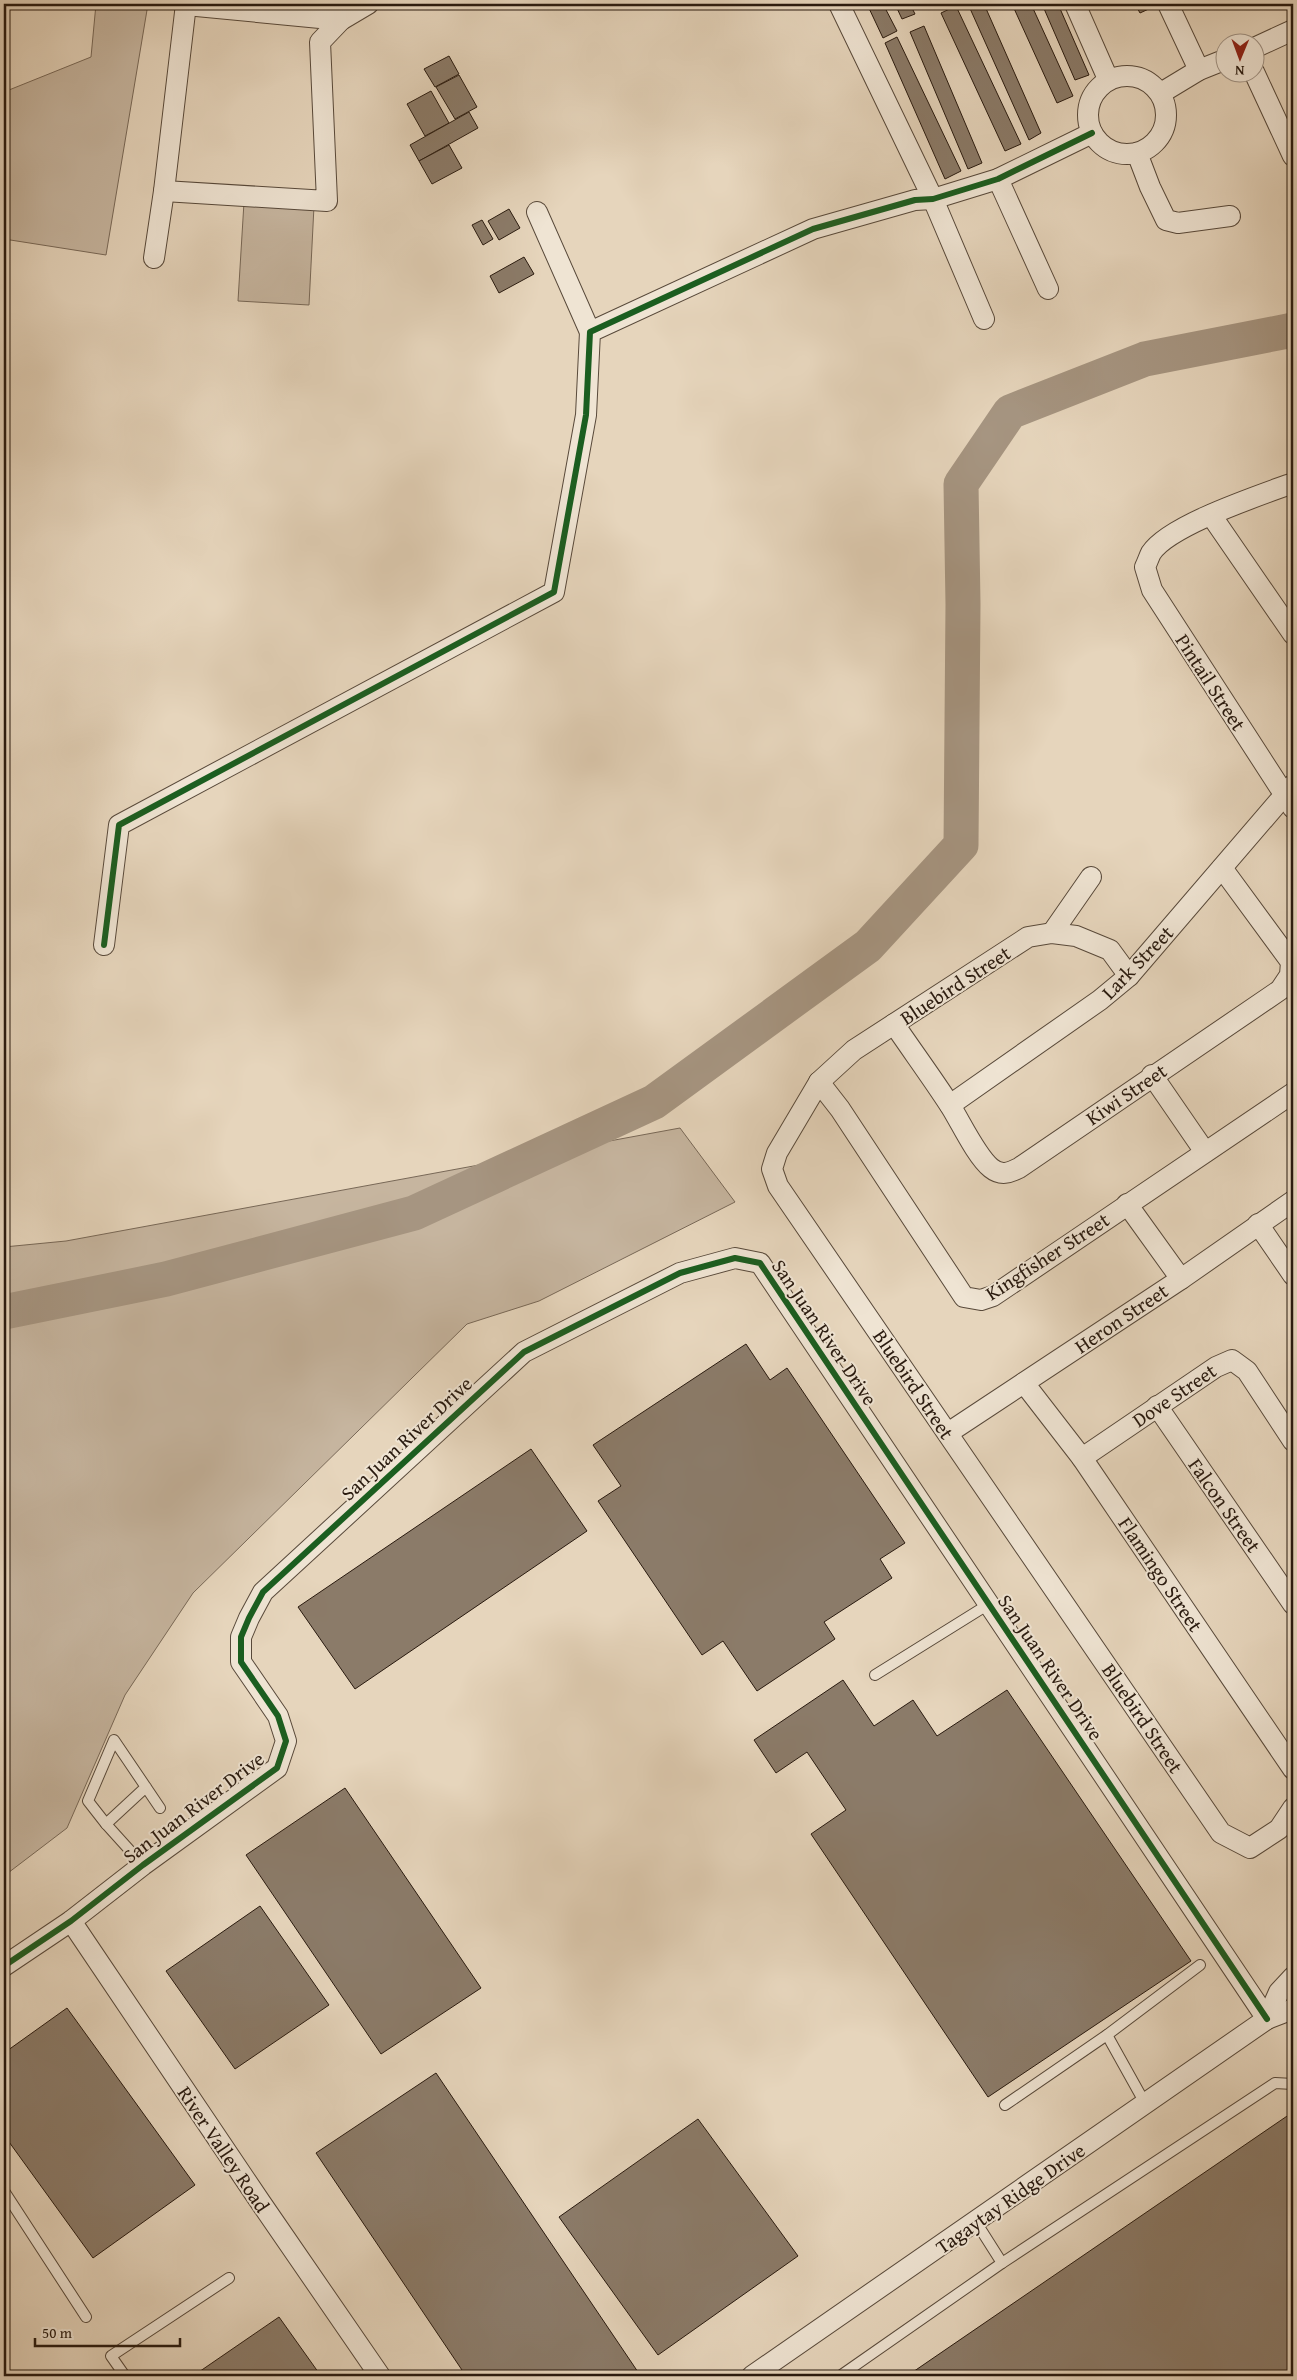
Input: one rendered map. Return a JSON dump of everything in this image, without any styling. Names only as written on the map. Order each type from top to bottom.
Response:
[{"type":"street","points":[[154,258],[164,192],[186,4],[341,20]]},
{"type":"street","points":[[164,192],[327,201],[320,42],[341,20],[368,4]]},
{"type":"street","points":[[839,4],[933,199],[984,319]]},
{"type":"street","points":[[1076,4],[1108,79]]},
{"type":"street","points":[[1168,4],[1199,70]]},
{"type":"street","points":[[1264,43],[1293,30]]},
{"type":"street","points":[[1161,93],[1199,70],[1214,64]]},
{"type":"street","points":[[1137,76],[1161,93],[1167,110],[1165,129],[1154,144],[1137,153],[1120,154],[1103,147],[1092,133],[1087,113],[1093,94],[1108,79],[1137,76]]},
{"type":"street","points":[[1259,82],[1293,156]]},
{"type":"street","points":[[590,332],[813,229],[915,200],[933,199],[998,179],[1092,133]]},
{"type":"street","points":[[1137,153],[1150,187],[1166,220],[1178,223],[1230,216]]},
{"type":"street","points":[[998,179],[1048,289]]},
{"type":"street","points":[[104,945],[119,825],[554,592],[586,415],[590,332],[537,212]]},
{"type":"street","points":[[1293,482],[1211,515],[1293,634]]},
{"type":"street","name":"Pintail Street","points":[[1211,515],[1165,540],[1152,552],[1145,567],[1152,590],[1290,796]]},
{"type":"street","name":"Lark Street","points":[[950,1105],[1100,1000],[1129,976],[1222,868],[1290,796]]},
{"type":"street","name":"Kiwi Street","points":[[894,1024],[950,1105],[990,1168],[1000,1173],[1008,1173],[1019,1168],[1152,1075],[1280,990],[1290,975],[1291,962],[1222,868]]},
{"type":"street","points":[[1052,933],[1091,877]]},
{"type":"street","name":"Bluebird Street","points":[[1129,976],[1110,950],[1076,936],[1052,933],[1028,937],[854,1050],[819,1082],[777,1153],[772,1169],[778,1186],[1221,1833],[1250,1848],[1279,1829],[1293,1808]]},
{"type":"street","points":[[1152,1075],[1205,1152]]},
{"type":"street","name":"Kingfisher Street","points":[[819,1082],[840,1109],[964,1297],[981,1300],[993,1296],[1293,1093]]},
{"type":"street","name":"Heron Street","points":[[948,1433],[1181,1279],[1293,1201]]},
{"type":"street","points":[[1128,1204],[1181,1279]]},
{"type":"street","points":[[1258,1224],[1293,1275]]},
{"type":"street","name":"San Juan River Drive","points":[[4,1966],[71,1921],[143,1865],[277,1768],[286,1741],[278,1716],[241,1662],[241,1637],[263,1592],[524,1352],[680,1273],[735,1258],[760,1263],[1268,2019]]},
{"type":"street","name":"Dove Street","points":[[1082,1458],[1216,1367],[1232,1360],[1247,1371],[1293,1441]]},
{"type":"street","name":"Flamingo Street","points":[[1024,1383],[1082,1458],[1293,1768]]},
{"type":"street","name":"Falcon Street","points":[[1157,1406],[1293,1604]]},
{"type":"street","name":"River Valley Road","points":[[71,1921],[260,2203],[380,2376]]},
{"type":"street","points":[[1268,2019],[1279,1992],[1293,1977]]},
{"type":"street","name":"Tagaytay Ridge Drive","points":[[752,2376],[1268,2019],[1293,2009]]},
{"type":"lane","points":[[875,1675],[989,1604]]},
{"type":"lane","points":[[143,1865],[88,1801],[114,1740],[160,1808]]},
{"type":"lane","points":[[106,1824],[146,1787]]},
{"type":"lane","points":[[1005,2105],[1107,2035],[1200,1965]]},
{"type":"lane","points":[[1107,2035],[1146,2105]]},
{"type":"lane","points":[[840,2376],[1002,2263],[1275,2083],[1293,2084]]},
{"type":"lane","points":[[4,2190],[86,2317]]},
{"type":"lane","points":[[976,2222],[1002,2263]]},
{"type":"lane","points":[[125,2376],[111,2356],[229,2278]]},
{"type":"shaded area","points":[[96,4],[148,4],[106,255],[4,239],[4,92],[91,57]]},
{"type":"shaded area","points":[[244,202],[314,206],[309,305],[238,301]]},
{"type":"shaded area","points":[[680,1128],[735,1202],[539,1301],[467,1324],[193,1593],[125,1695],[67,1828],[4,1876],[4,1247],[66,1241]]},
{"type":"building","points":[[867,4],[883,4],[897,31],[883,38]]},
{"type":"building","points":[[895,4],[910,4],[915,14],[902,19]]},
{"type":"building","points":[[968,4],[984,4],[1041,133],[1029,140]]},
{"type":"building","points":[[1012,4],[1031,4],[1073,96],[1057,103]]},
{"type":"building","points":[[1042,4],[1058,4],[1089,75],[1075,80]]},
{"type":"building","points":[[1135,4],[1151,4],[1153,7],[1140,13]]},
{"type":"building","points":[[956,6],[1021,144],[1005,151],[941,13]]},
{"type":"building","points":[[924,26],[982,163],[968,169],[910,32]]},
{"type":"building","points":[[897,37],[961,171],[945,179],[885,43]]},
{"type":"building","points":[[449,56],[459,74],[435,87],[424,69]]},
{"type":"building","points":[[459,75],[477,107],[455,119],[436,87]]},
{"type":"building","points":[[431,91],[449,123],[425,136],[407,104]]},
{"type":"building","points":[[469,112],[478,128],[419,161],[410,145]]},
{"type":"building","points":[[449,145],[462,168],[432,184],[419,161]]},
{"type":"building","points":[[509,209],[520,228],[499,240],[488,221]]},
{"type":"building","points":[[482,220],[493,239],[483,245],[472,225]]},
{"type":"building","points":[[524,257],[534,274],[499,293],[490,276]]},
{"type":"building","points":[[746,1344],[770,1380],[787,1368],[905,1543],[880,1559],[892,1578],[824,1622],[835,1639],[757,1691],[723,1641],[702,1655],[598,1501],[621,1486],[593,1445]]},
{"type":"building","points":[[531,1449],[587,1531],[355,1689],[298,1607]]},
{"type":"building","points":[[843,1680],[874,1726],[913,1700],[937,1736],[1007,1690],[1191,1961],[988,2097],[811,1834],[846,1810],[807,1752],[776,1773],[754,1740]]},
{"type":"building","points":[[345,1788],[481,1988],[381,2054],[246,1855]]},
{"type":"building","points":[[260,1906],[329,2005],[235,2069],[166,1971]]},
{"type":"building","points":[[67,2008],[195,2185],[93,2258],[4,2135],[4,2053]]},
{"type":"building","points":[[436,2073],[640,2375],[466,2376],[316,2153]]},
{"type":"building","points":[[1293,2112],[1293,2376],[907,2376]]},
{"type":"building","points":[[698,2119],[798,2256],[658,2355],[559,2217]]},
{"type":"building","points":[[279,2317],[321,2376],[193,2376]]},
{"type":"waterway","points":[[4,1312],[166,1279],[414,1213],[654,1102],[868,946],[961,845],[963,604],[961,484],[1010,412],[1145,359],[1293,330]]},
{"type":"cycle path","points":[[104,945],[119,825],[554,592],[586,415],[590,332],[813,229],[915,200],[933,199],[998,179],[1092,133]]},
{"type":"cycle path","points":[[4,1966],[71,1921],[143,1865],[277,1768],[286,1741],[278,1716],[241,1662],[241,1637],[263,1592],[524,1352],[680,1273],[735,1258],[760,1263],[1267,2019]]}]
